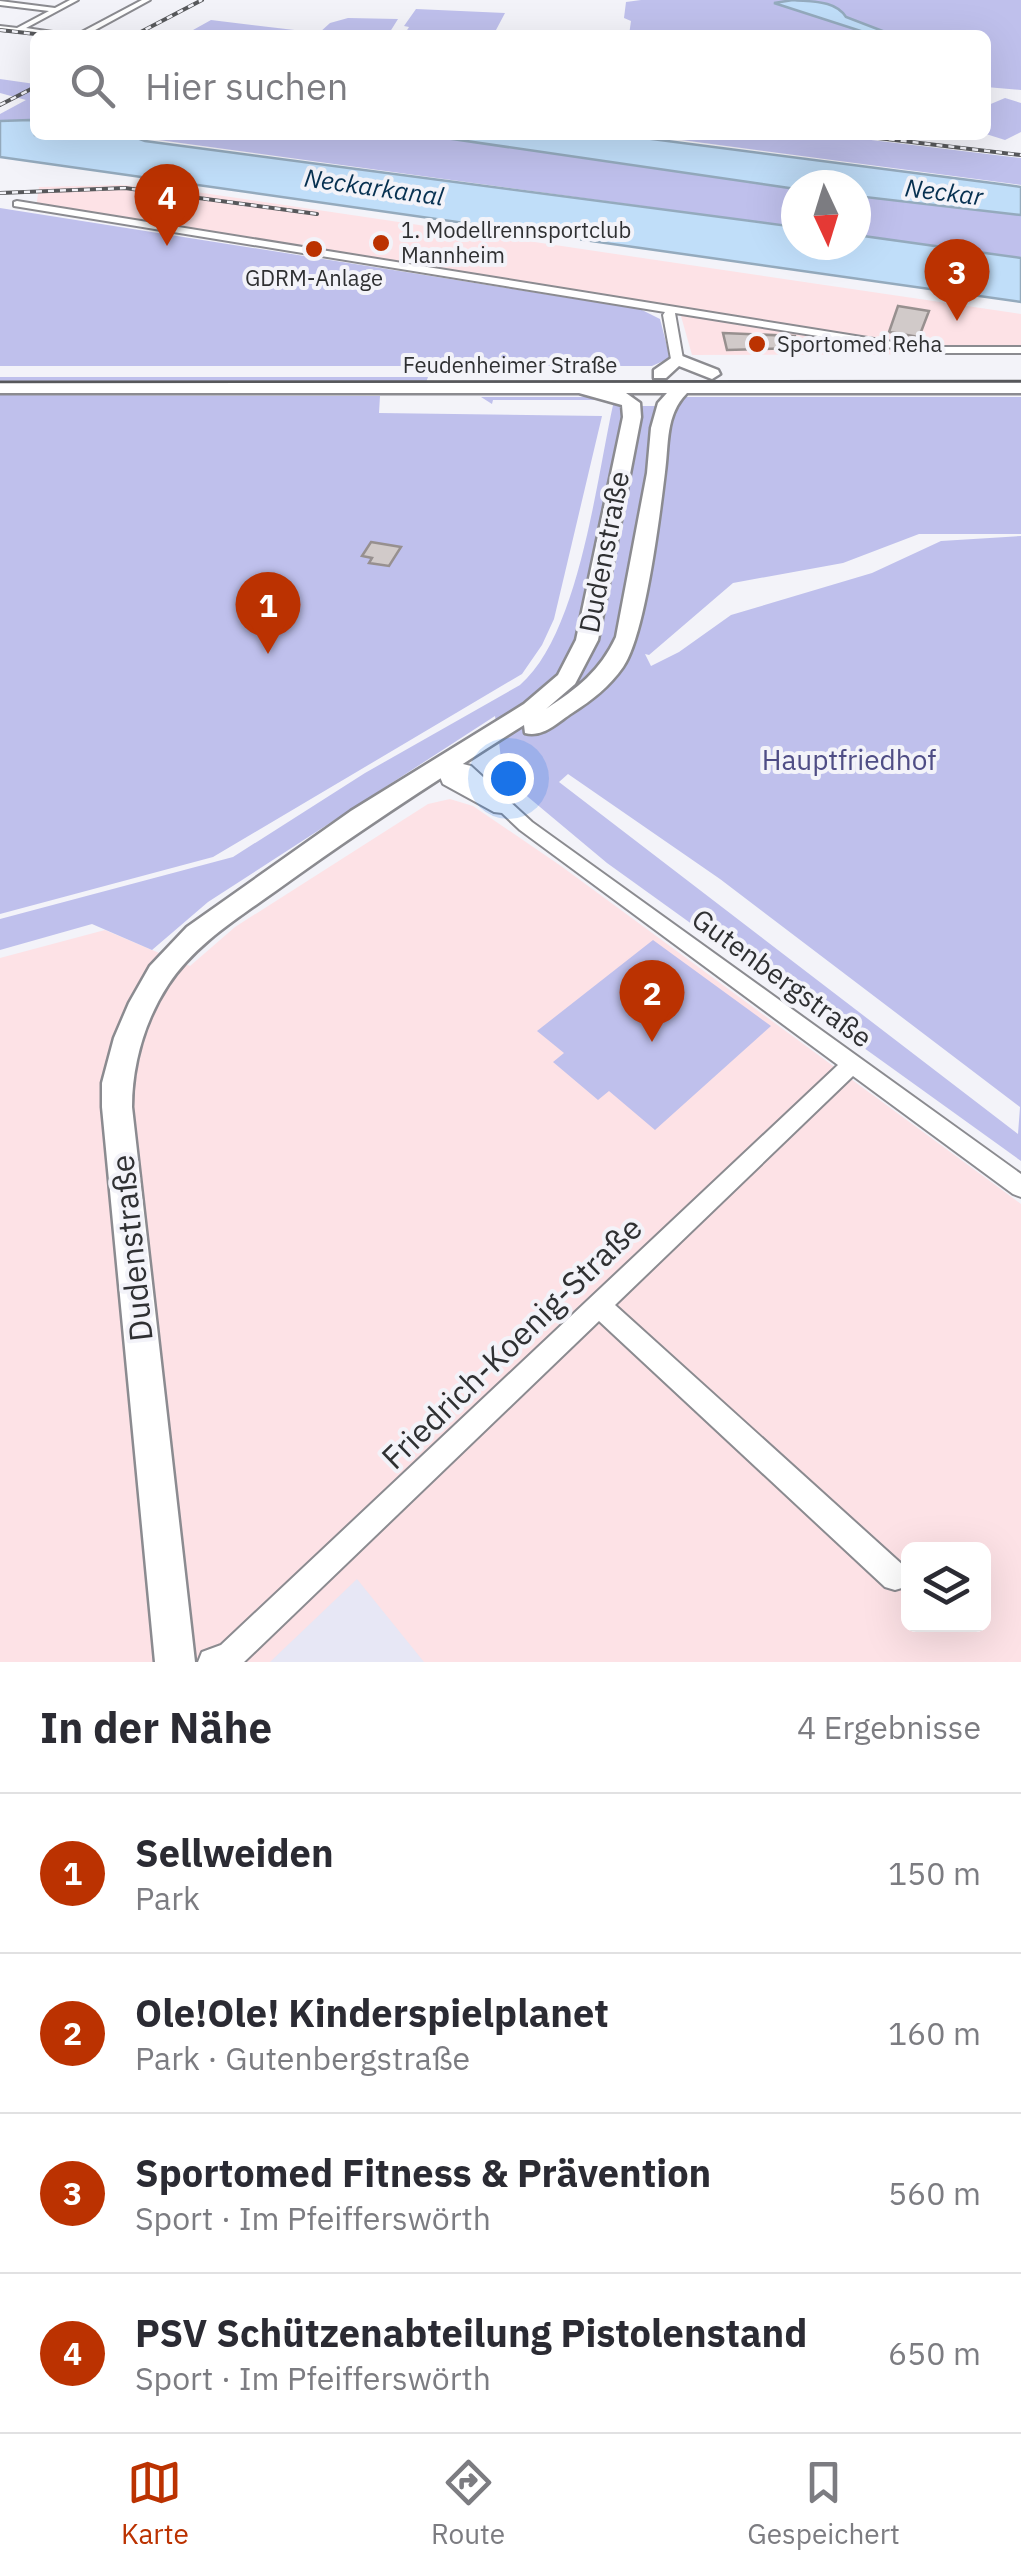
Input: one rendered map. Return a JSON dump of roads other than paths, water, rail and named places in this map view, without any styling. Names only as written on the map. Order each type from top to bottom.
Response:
[{"type":"main road","points":[[660,374],[678,359],[712,374]]},
{"type":"main road","name":"Feudenheimer Straße","points":[[0,374],[1021,374]]},
{"type":"main road","points":[[436,388],[434,380],[455,374]]},
{"type":"main road","points":[[600,374],[630,388],[660,428]]},
{"type":"main road","points":[[813,388],[832,382],[826,374]]},
{"type":"main road","name":"Feudenheimer Straße","points":[[0,388],[1021,388]]},
{"type":"main road","name":"Dudenstraße","points":[[452,772],[552,695],[580,660],[588,640],[632,408],[631,403],[616,394],[578,388]]},
{"type":"main road","name":"Dudenstraße","points":[[176,1662],[130,1248],[117,1083],[128,1038],[160,974],[197,934],[259,888],[574,702],[615,663],[627,637],[656,473],[660,428],[667,402],[684,388]]},
{"type":"street","points":[[18,30],[75,0]]},
{"type":"street","points":[[90,30],[148,0]]},
{"type":"street","points":[[0,3],[58,10]]},
{"type":"street","points":[[0,28],[30,31]]},
{"type":"street","points":[[17,204],[924,350],[1021,350]]},
{"type":"street","points":[[671,310],[668,316],[678,359]]},
{"type":"street","name":"Gutenbergstraße","points":[[452,772],[1021,1186]]},
{"type":"street","name":"Friedrich-Koenig-Straße","points":[[212,1662],[229,1657],[852,1064]]},
{"type":"street","points":[[599,1305],[895,1578]]},
{"type":"water","points":[[793,0],[829,5],[846,17],[880,30],[858,30],[774,3]]},
{"type":"water","name":"Neckarkanal","points":[[30,120],[30,140],[142,140],[781,225],[781,260],[871,260],[871,237],[1021,258],[1021,302],[0,157],[0,121]]},
{"type":"water","name":"Neckar","points":[[459,140],[660,140],[1000,184],[1021,187],[1021,215],[871,198],[871,170],[781,170],[781,187]]},
{"type":"tram line","points":[[0,382],[1021,381]]},
{"type":"railway","points":[[145,30],[202,0]]},
{"type":"railway","points":[[0,30],[30,33]]},
{"type":"railway","points":[[0,105],[30,90]]},
{"type":"railway","points":[[895,140],[1021,155]]},
{"type":"railway","points":[[0,193],[125,188],[317,214]]},
{"type":"place","name":"1. Modellrennsportclub Mannheim","points":[[381,243]]},
{"type":"place","name":"PSV Schützenabteilung Pistolenstand","points":[[167,246]]},
{"type":"place","name":"GDRM-Anlage","points":[[314,249]]},
{"type":"place","name":"Sportomed Fitness & Prävention","points":[[957,321]]},
{"type":"place","name":"Sportomed Reha","points":[[757,344]]},
{"type":"place","name":"Sellweiden","points":[[268,654]]},
{"type":"place","name":"Ole!Ole! Kinderspielplanet","points":[[652,1042]]},
{"type":"park label","name":"Hauptfriedhof","points":[[849,760]]}]
